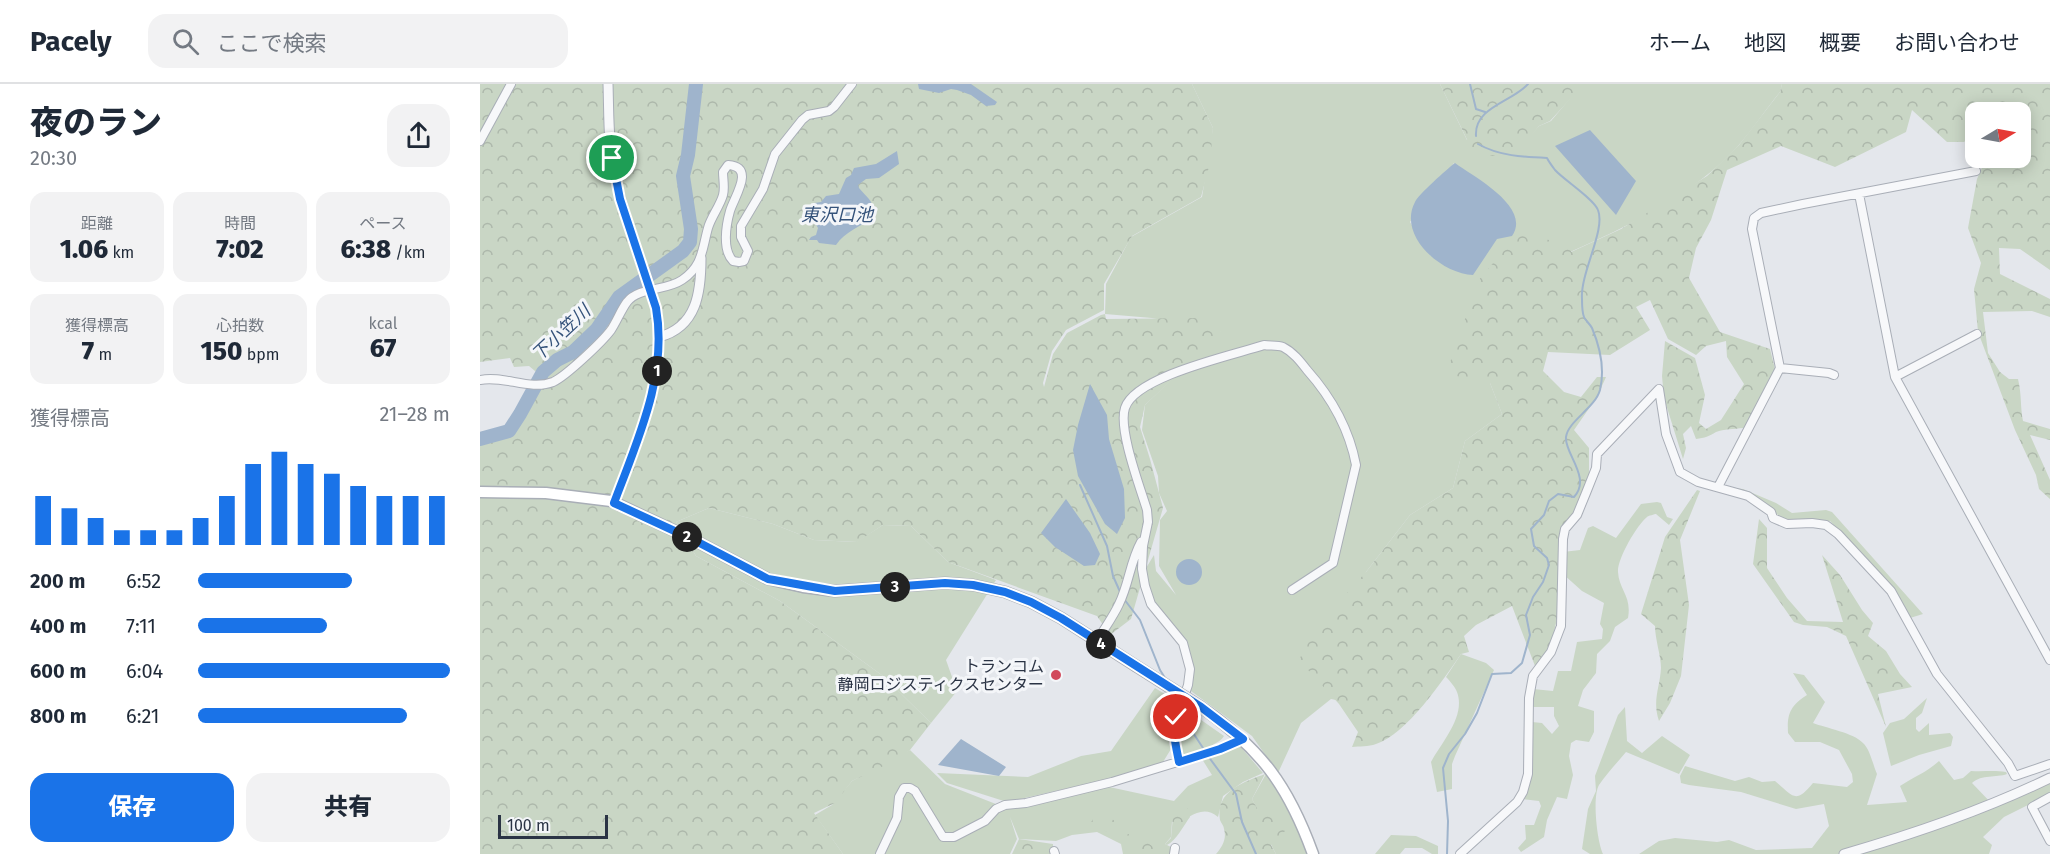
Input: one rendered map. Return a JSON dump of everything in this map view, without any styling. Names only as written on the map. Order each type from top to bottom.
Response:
[{"type":"main road","points":[[480,492],[583,496],[614,503],[694,540],[768,579],[803,587],[835,591],[945,583],[973,585],[1005,592],[1031,602],[1061,618],[1201,707],[1243,739],[1267,765],[1290,798],[1313,854]]},
{"type":"street","points":[[480,141],[511,84]]},
{"type":"street","points":[[608,84],[609,139],[614,170],[620,199],[656,308],[659,337],[657,370],[651,400],[614,503]]},
{"type":"street","points":[[480,380],[493,378],[529,384],[553,382],[603,339],[612,329],[627,301],[634,296],[682,280],[704,252],[708,226],[723,194],[723,172],[728,165],[737,167],[742,175],[741,187],[730,209],[726,233],[731,259],[740,262],[746,257],[748,251],[741,237],[741,226],[764,189],[775,154],[802,120],[808,115],[829,111],[852,84]]},
{"type":"street","points":[[1718,487],[1780,368],[1752,228],[1754,219],[1761,213],[1976,171]]},
{"type":"street","points":[[1859,194],[1895,377],[2050,660]]},
{"type":"street","points":[[659,337],[679,329],[690,316],[701,271],[701,258]]},
{"type":"street","points":[[1895,377],[1977,334]]},
{"type":"street","points":[[1179,762],[1174,740],[1174,726],[1188,685],[1190,669],[1183,643],[1151,604],[1142,569],[1148,522],[1147,510],[1123,423],[1125,407],[1132,398],[1164,376],[1264,345],[1281,346],[1293,353],[1323,388],[1340,416],[1354,451],[1356,465],[1333,563],[1292,590]]},
{"type":"street","points":[[1780,368],[1834,375]]},
{"type":"street","points":[[1460,854],[1517,802],[1523,792],[1528,774],[1528,698],[1533,676],[1551,652],[1561,626],[1565,529],[1577,514],[1586,493],[1596,468],[1597,454],[1659,390],[1666,434],[1680,472],[1698,482],[1748,496],[1771,512],[1773,518],[1787,524],[1826,525],[1838,534],[1891,591],[1937,674],[2008,763],[2015,776],[2050,764]]},
{"type":"street","points":[[1097,641],[1119,605],[1128,581],[1133,556],[1145,536]]},
{"type":"street","points":[[880,854],[897,818],[899,797],[904,788],[915,791],[943,837],[954,837],[985,821],[996,809],[1005,805],[1026,803],[1100,785],[1220,749],[1243,739]]},
{"type":"street","points":[[1844,854],[1921,831],[2000,801],[2050,778]]},
{"type":"street","points":[[2050,797],[2032,807],[2050,841]]},
{"type":"green space","points":[[480,84],[1192,84],[1213,128],[1210,163],[1201,197],[1132,236],[1104,284],[1104,310],[1066,330],[1052,351],[1043,383],[1044,387],[1053,354],[1067,333],[1101,315],[1105,314],[1106,319],[1208,318],[1222,333],[1145,405],[1140,427],[1163,508],[1131,619],[1110,635],[1097,616],[948,562],[911,526],[883,525],[857,542],[814,540],[773,524],[709,508],[676,522],[696,556],[780,601],[883,676],[931,723],[910,750],[898,759],[852,781],[835,803],[814,813],[843,854],[480,854],[480,444],[515,429],[541,376],[529,366],[514,367],[510,358],[480,362]]},
{"type":"green space","points":[[1192,84],[1440,84],[1467,140],[1529,137],[1539,126],[1551,121],[1582,84],[1782,84],[1780,92],[1744,139],[1702,179],[1659,208],[1570,252],[1490,383],[1502,414],[1465,441],[1453,488],[1410,515],[1366,572],[1341,701],[1331,699],[1301,723],[1278,773],[1252,736],[1191,691],[1190,669],[1183,643],[1149,598],[1143,573],[1154,555],[1156,571],[1176,595],[1159,566],[1160,520],[1167,511],[1159,493],[1158,476],[1142,430],[1145,405],[1221,332],[1152,318],[1105,314],[1106,284],[1131,237],[1202,197],[1213,128]],"holes":[[[1454,163],[1503,236],[1431,256],[1410,222]]]},
{"type":"green space","points":[[1440,84],[1584,84],[1550,121],[1539,126],[1515,156],[1475,156]]},
{"type":"green space","points":[[1782,84],[2050,84],[2050,270],[2020,249],[1999,248],[2000,274],[2050,299],[2050,317],[2032,311],[1983,312],[1988,353],[2000,372],[2009,379],[2018,379],[2023,421],[2050,429],[2050,440],[2030,435],[2050,480],[2050,499],[2039,489],[2036,475],[2015,430],[1978,332],[1974,289],[1981,263],[1968,228],[1977,179],[1982,168],[2031,168],[2031,102],[1965,102],[1964,142],[1947,142],[1912,110],[1906,132],[1835,167],[1781,146],[1727,170],[1711,220],[1696,248],[1689,278],[1720,332],[1770,349],[1775,369],[1747,432],[1743,428],[1726,430],[1696,439],[1691,426],[1683,434],[1686,448],[1683,459],[1664,398],[1662,376],[1665,341],[1695,358],[1705,395],[1699,423],[1706,429],[1721,420],[1744,384],[1727,357],[1726,341],[1706,346],[1696,355],[1668,339],[1650,300],[1636,307],[1650,330],[1610,355],[1548,352],[1543,371],[1564,392],[1581,397],[1597,377],[1606,377],[1597,397],[1574,430],[1589,448],[1589,480],[1581,505],[1567,523],[1559,609],[1549,656],[1535,666],[1512,606],[1476,625],[1464,636],[1469,652],[1461,654],[1423,705],[1399,730],[1388,739],[1376,744],[1352,747],[1358,732],[1339,704],[1299,660],[1315,628],[1366,572],[1410,515],[1453,488],[1465,441],[1502,414],[1490,383],[1446,374],[1478,281],[1519,232],[1571,246],[1571,252],[1621,229],[1707,176],[1739,145],[1780,92]]},
{"type":"green space","points":[[1725,487],[1743,489],[1776,503],[1792,513],[1826,510],[1832,512],[1923,614],[1910,618],[1891,587],[1830,521],[1787,521],[1753,498]]},
{"type":"green space","points":[[1697,490],[1700,491],[1680,540],[1689,605],[1681,676],[1670,703],[1659,721],[1656,700],[1661,668],[1655,626],[1641,614],[1665,537]]},
{"type":"green space","points":[[1661,503],[1667,517],[1673,519],[1669,525],[1656,514],[1648,517],[1638,527],[1628,543],[1618,572],[1627,599],[1628,618],[1615,627],[1610,641],[1597,654],[1596,673],[1583,690],[1578,706],[1594,711],[1594,732],[1589,742],[1576,740],[1571,743],[1569,756],[1573,775],[1567,799],[1557,797],[1547,820],[1544,837],[1521,852],[1518,848],[1526,839],[1525,825],[1534,825],[1541,806],[1539,801],[1523,799],[1532,722],[1542,723],[1552,734],[1559,726],[1554,716],[1554,707],[1531,707],[1533,689],[1553,691],[1558,671],[1571,671],[1577,642],[1602,639],[1603,629],[1600,624],[1604,603],[1582,591],[1563,574],[1563,552],[1580,550],[1588,528],[1593,526],[1616,538],[1641,504]]},
{"type":"green space","points":[[709,508],[773,524],[814,540],[856,542],[883,525],[911,526],[948,562],[996,580],[946,660],[957,691],[931,723],[883,676],[780,601],[696,556],[676,522]]},
{"type":"green space","points":[[1759,519],[1767,528],[1767,568],[1787,598],[1807,621],[1843,622],[1822,555],[1840,575],[1873,623],[1868,636],[1886,651],[1900,674],[1912,687],[1878,694],[1886,727],[1846,636],[1827,627],[1794,622],[1753,564]]},
{"type":"green space","points":[[1461,654],[1486,663],[1494,670],[1452,764],[1452,789],[1437,792],[1431,762],[1456,719],[1459,701],[1457,692],[1446,677]]},
{"type":"green space","points":[[1793,673],[1804,675],[1825,702],[1813,723],[1853,736],[1868,749],[1877,774],[1867,805],[1907,802],[1900,786],[1939,761],[1954,780],[1963,778],[1971,771],[2006,772],[2007,774],[2003,775],[1980,778],[1972,783],[1994,806],[2050,782],[2050,794],[2004,817],[1983,837],[1992,845],[1989,854],[1639,854],[1659,841],[1675,838],[1717,842],[1729,840],[1756,850],[1812,848],[1829,826],[1824,804],[1796,809],[1741,792],[1681,783],[1680,776],[1685,766],[1735,781],[1749,777],[1762,782],[1775,781],[1794,796],[1802,794],[1813,783],[1847,787],[1853,782],[1852,774],[1839,750],[1820,742],[1795,742],[1788,733],[1791,711],[1807,695]]},
{"type":"green space","points":[[1155,688],[1176,701],[1166,731],[1171,749],[1163,762],[1117,777],[1007,802],[947,783],[937,773],[1028,777],[1081,756],[1111,751]]},
{"type":"green space","points":[[1927,698],[1922,713],[1916,718],[1916,729],[1919,732],[1929,723],[1929,735],[1950,733],[1953,737],[1951,746],[1891,766],[1883,733],[1890,723],[1904,719]]},
{"type":"green space","points":[[1625,707],[1627,741],[1642,753],[1662,736],[1690,755],[1679,774],[1626,752],[1599,785],[1596,819],[1603,854],[1590,854],[1582,849],[1588,809],[1596,791],[1595,776],[1618,715]]},
{"type":"green space","points":[[1184,708],[1224,736],[1208,750],[1181,756],[1178,727]]},
{"type":"green space","points":[[1240,746],[1263,773],[1243,782],[1223,796],[1218,817],[1212,813],[1201,812],[1176,827],[1172,821],[1171,837],[1165,844],[1173,848],[1172,854],[1123,854],[1121,844],[1097,832],[1072,835],[1056,841],[1019,839],[1010,817],[1017,839],[1010,854],[843,854],[815,815],[832,805],[852,781],[910,750],[945,784],[1006,808],[1100,785],[1174,801],[1188,786],[1212,775],[1202,759]]},
{"type":"green space","points":[[1265,774],[1252,799],[1259,812],[1272,806],[1290,826],[1271,845],[1276,854],[1216,854],[1225,836],[1220,820],[1222,802],[1240,784]]},
{"type":"green space","points":[[1266,774],[1285,800],[1308,854],[1276,854],[1252,799]]},
{"type":"green space","points":[[1181,803],[1188,809],[1190,817],[1177,836],[1167,845],[1165,844],[1171,838],[1174,805]]},
{"type":"green space","points":[[1104,815],[1117,822],[1119,832],[1111,835],[1099,826],[1091,830],[1089,824],[1092,817]]},
{"type":"green space","points":[[1125,835],[1141,838],[1158,850],[1157,854],[1125,854],[1123,843]]},
{"type":"green space","points":[[1391,835],[1416,836],[1438,846],[1438,854],[1432,854],[1422,848],[1405,848],[1400,854],[1375,854]]},
{"type":"green space","points":[[1019,839],[1053,844],[1053,854],[1012,854]]},
{"type":"water","points":[[918,84],[971,84],[997,102],[995,105],[986,106],[971,95],[957,90],[951,89],[939,93],[919,89]]},
{"type":"water","points":[[1590,130],[1636,181],[1616,215],[1555,146]]},
{"type":"water","name":"東沢口池","points":[[897,151],[899,164],[879,178],[866,179],[858,185],[872,204],[873,217],[848,233],[836,245],[809,240],[816,235],[818,228],[810,215],[814,203],[821,202],[826,196],[839,194],[846,178],[851,175],[854,168],[876,164]]},
{"type":"water","points":[[1455,163],[1487,185],[1508,204],[1514,214],[1516,225],[1512,236],[1497,239],[1473,275],[1448,268],[1436,260],[1417,240],[1412,228],[1411,215],[1415,202]]},
{"type":"water","points":[[1090,384],[1107,415],[1109,439],[1124,489],[1125,518],[1117,534],[1105,524],[1078,476],[1073,450]]},
{"type":"water","points":[[1066,499],[1090,533],[1100,554],[1095,565],[1084,566],[1055,547],[1041,533]]},
{"type":"water","points":[[1189,559],[1198,563],[1202,572],[1198,581],[1189,585],[1180,581],[1176,572],[1180,563]]},
{"type":"water","points":[[961,739],[1006,767],[999,776],[938,765]]},
{"type":"waterway","name":"下小笠川","points":[[480,439],[509,431],[543,372],[557,360],[573,352],[597,329],[619,297],[683,251],[690,242],[691,229],[683,176],[688,155],[696,84]]},
{"type":"waterway","points":[[1470,84],[1476,109],[1485,112]]},
{"type":"waterway","points":[[1476,136],[1481,118],[1528,84]]},
{"type":"waterway","points":[[1447,854],[1448,821],[1443,768],[1449,754],[1465,734],[1477,713],[1492,674],[1511,673],[1522,663],[1530,635],[1526,615],[1549,565],[1547,558],[1534,546],[1531,529],[1544,515],[1549,501],[1558,494],[1574,497],[1579,490],[1579,474],[1566,437],[1571,425],[1597,397],[1602,374],[1597,343],[1582,310],[1582,289],[1599,229],[1598,210],[1591,201],[1555,170],[1547,158],[1503,153],[1478,144]]},
{"type":"waterway","points":[[1080,485],[1107,546],[1113,576],[1121,594]]},
{"type":"waterway","points":[[1124,599],[1140,620],[1160,670],[1167,681]]},
{"type":"waterway","points":[[1180,713],[1205,751]]},
{"type":"waterway","points":[[1208,756],[1236,794],[1242,822],[1256,854]]},
{"type":"place","name":"トランコム 静岡ロジスティクスセンター","points":[[1056,675]]},
{"type":"route","points":[[612,158],[620,199],[656,308],[659,326],[659,353],[651,400],[614,503],[694,540],[768,579],[803,587],[835,591],[945,583],[973,585],[1005,592],[1031,602],[1061,618],[1201,707],[1243,739],[1179,762],[1174,740],[1176,717]]}]
